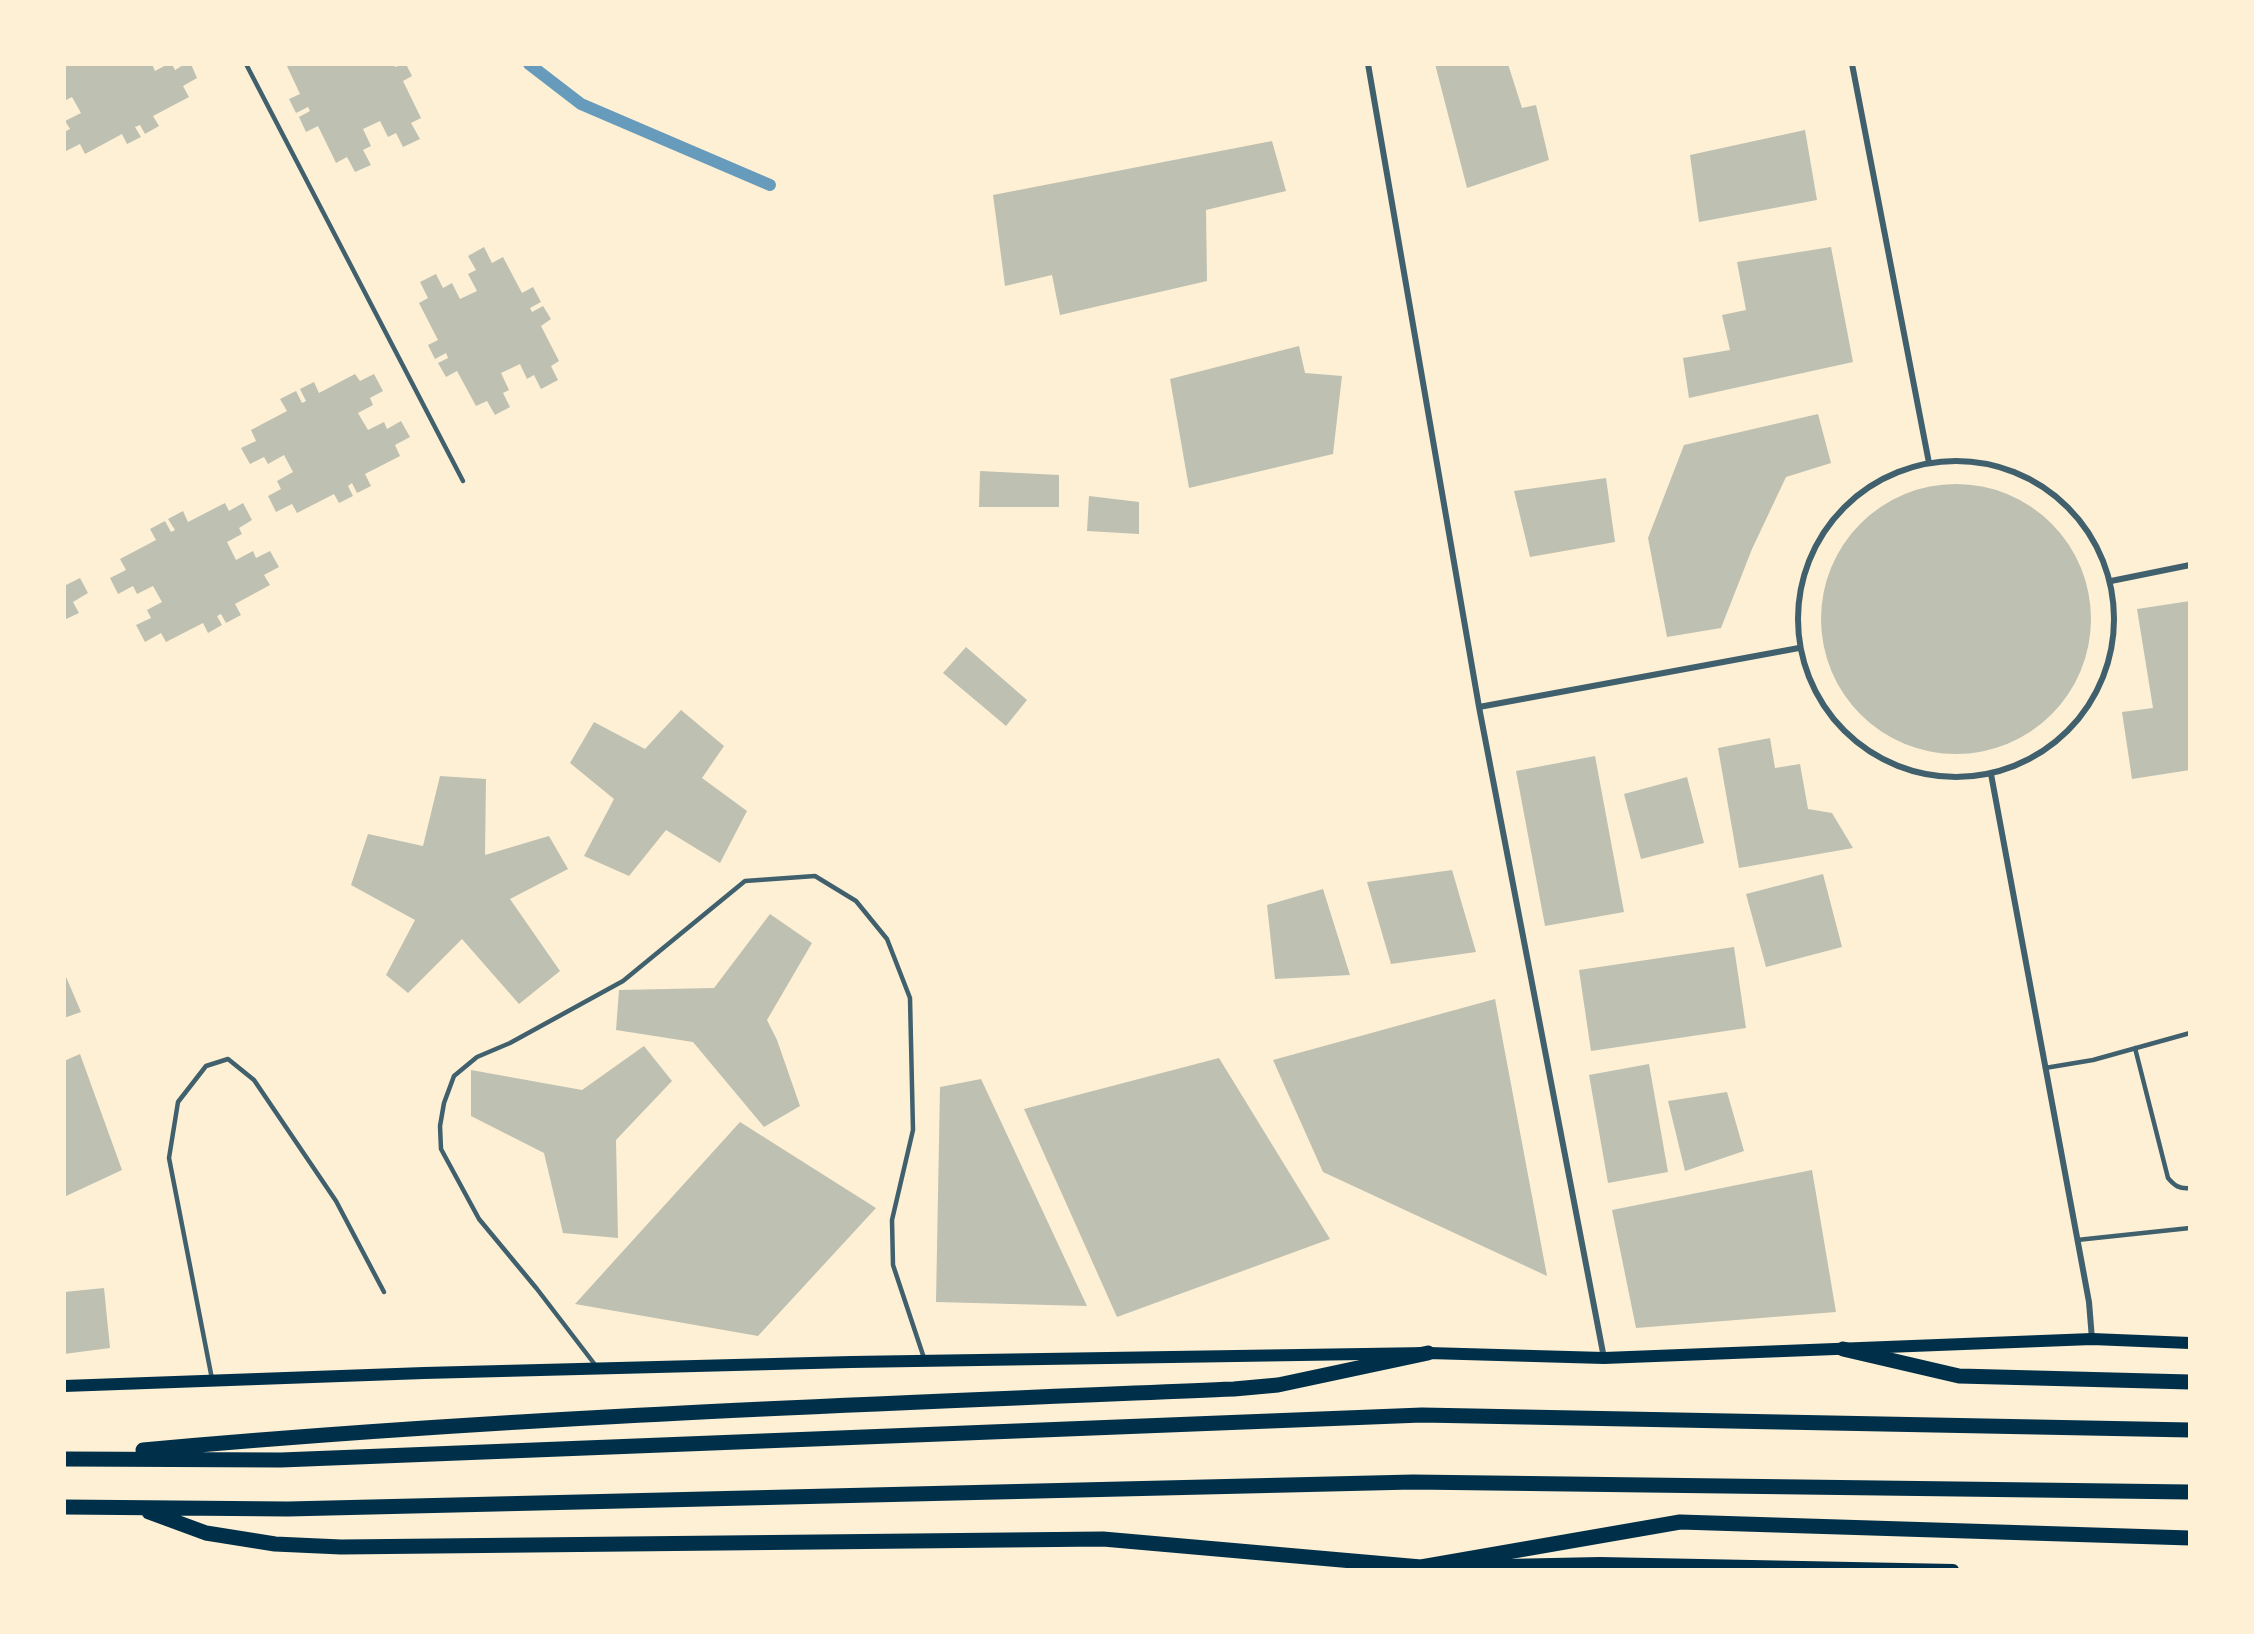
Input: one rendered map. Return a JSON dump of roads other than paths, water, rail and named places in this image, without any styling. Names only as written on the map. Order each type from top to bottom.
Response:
[{"type":"main road","points":[[64,1386],[598,1368],[925,1361],[1428,1353],[1604,1358],[2092,1339],[2190,1343]]},
{"type":"main road","points":[[1843,1349],[1959,1376],[2190,1382]]},
{"type":"main road","points":[[64,1458],[242,1442],[684,1412],[1234,1389],[1278,1385],[1428,1353]]},
{"type":"main road","points":[[64,1458],[281,1460],[1422,1415],[2190,1430]]},
{"type":"main road","points":[[64,1507],[288,1509],[1413,1482],[2190,1492]]},
{"type":"main road","points":[[138,1508],[206,1533],[275,1544],[364,1547],[1103,1539],[1421,1567],[1680,1522],[2190,1538]]},
{"type":"main road","points":[[1368,1569],[1600,1563],[1953,1569]]},
{"type":"street","points":[[1368,64],[1479,707],[1604,1358]]},
{"type":"street","points":[[1852,64],[1929,463]]},
{"type":"street","points":[[1969,461],[2008,469],[2044,486],[2074,512],[2097,544],[2112,581],[2115,631],[2104,680],[2077,723],[2038,756],[1991,774],[1948,778],[1906,771],[1868,752],[1836,724],[1818,698],[1799,648],[1797,607],[1806,566],[1825,529],[1853,498],[1889,475],[1929,463],[1969,461]]},
{"type":"street","points":[[2112,581],[2190,566]]},
{"type":"street","points":[[1479,707],[1799,648]]},
{"type":"street","points":[[1991,774],[2089,1302],[2092,1339]]},
{"type":"lane","points":[[246,64],[463,481]]},
{"type":"lane","points":[[598,1368],[479,1219],[441,1149],[440,1126],[444,1103],[454,1076],[477,1056],[510,1043],[623,981],[746,881],[814,876],[856,901],[887,939],[910,998],[913,1130],[892,1220],[893,1265],[925,1361]]},
{"type":"lane","points":[[2045,1068],[2092,1060],[2190,1032]]},
{"type":"lane","points":[[2135,1047],[2168,1178],[2182,1189],[2190,1188]]},
{"type":"lane","points":[[213,1380],[169,1158],[178,1102],[206,1066],[228,1059],[254,1080],[336,1201],[384,1292]]},
{"type":"lane","points":[[2077,1240],[2190,1228]]},
{"type":"waterway","points":[[529,64],[581,104],[770,185]]}]
